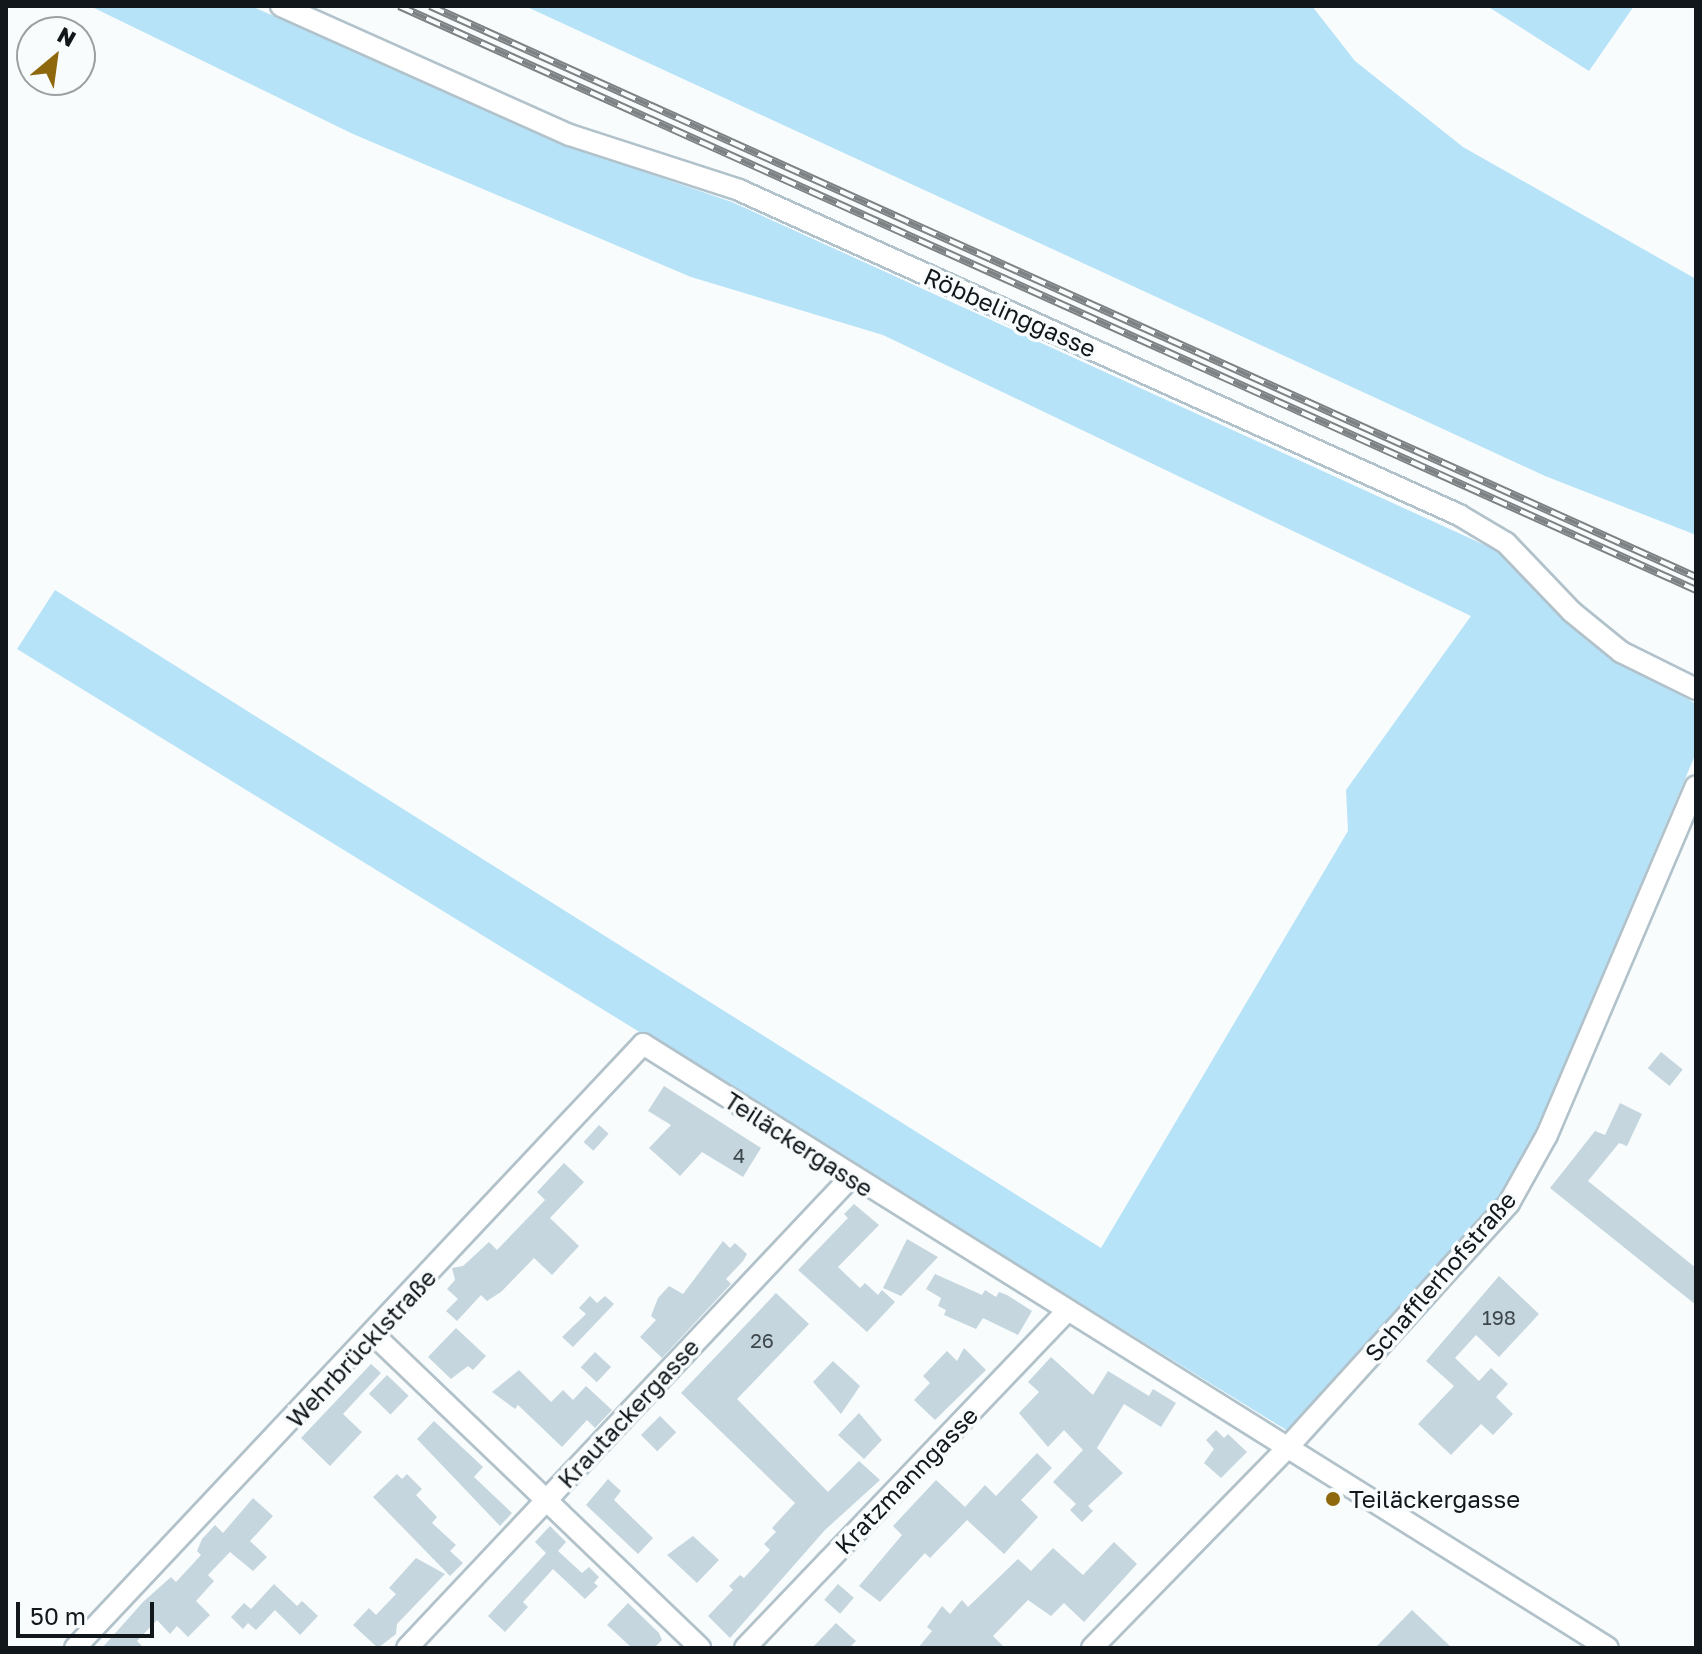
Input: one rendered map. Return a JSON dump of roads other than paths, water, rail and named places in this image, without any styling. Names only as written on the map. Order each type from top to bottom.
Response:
[{"type":"street","name":"Röbbelinggasse","points":[[281,6],[570,135],[739,190],[1459,515],[1506,543],[1572,612],[1621,652],[1696,689]]},
{"type":"street","name":"Schafflerhofstraße","points":[[1092,1648],[1288,1447],[1509,1203],[1547,1135],[1696,786]]},
{"type":"street","name":"Teiläckergasse","points":[[643,1044],[850,1178],[1608,1648]]},
{"type":"street","name":"Wehrbrücklstraße","points":[[75,1648],[374,1335],[643,1044]]},
{"type":"street","name":"Krautackergasse","points":[[407,1648],[850,1178]]},
{"type":"street","name":"Kratzmanngasse","points":[[745,1648],[1067,1311]]},
{"type":"street","points":[[374,1335],[700,1648]]},
{"type":"railway","points":[[399,6],[1696,590]]},
{"type":"railway","points":[[430,6],[1696,577]]},
{"type":"place","name":"Teiläckergasse","points":[[1333,1499]]}]
